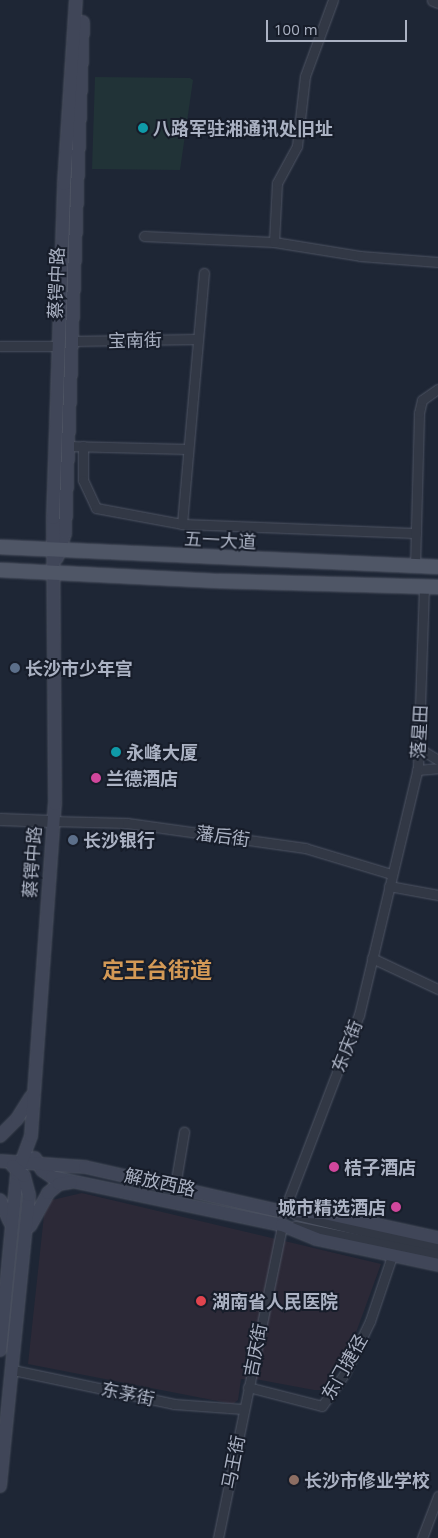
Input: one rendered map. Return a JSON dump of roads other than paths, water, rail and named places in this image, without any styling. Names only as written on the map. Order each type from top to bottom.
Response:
[{"type":"main road","name":"蔡锷中路","points":[[59,518],[59,346],[69,78],[76,0]]},
{"type":"main road","name":"蔡锷中路","points":[[0,1350],[19,1166],[31,1136],[55,788],[52,607],[59,518],[68,446],[84,0]]},
{"type":"main road","points":[[28,548],[46,537],[59,518],[71,540],[82,549],[91,552]]},
{"type":"main road","name":"五一大道","points":[[0,547],[28,548],[55,559],[438,587]]},
{"type":"main road","name":"五一大道","points":[[0,570],[27,571],[55,559],[91,552],[438,568]]},
{"type":"main road","points":[[27,571],[41,579],[52,607]]},
{"type":"main road","points":[[0,1136],[24,1111],[33,1092]]},
{"type":"main road","points":[[31,1136],[37,1162]]},
{"type":"main road","points":[[0,1486],[13,1370],[29,1188],[19,1166],[2,1161]]},
{"type":"main road","name":"解放西路","points":[[19,1166],[37,1162],[72,1165],[284,1211],[324,1214],[438,1238]]},
{"type":"main road","name":"解放西路","points":[[37,1162],[47,1175],[282,1225],[316,1239],[438,1265]]},
{"type":"main road","points":[[26,1236],[48,1193],[59,1184],[73,1181]]},
{"type":"main road","points":[[0,1200],[12,1227]]},
{"type":"street","points":[[274,242],[278,183],[296,146],[305,76],[333,0]]},
{"type":"street","points":[[434,0],[438,2]]},
{"type":"street","points":[[144,236],[274,242],[360,256],[438,262]]},
{"type":"street","points":[[182,524],[204,272]]},
{"type":"street","name":"宝南街","points":[[71,341],[198,339]]},
{"type":"street","points":[[0,346],[59,346]]},
{"type":"street","points":[[415,567],[419,414],[422,400],[438,389]]},
{"type":"street","points":[[68,446],[188,449]]},
{"type":"street","points":[[83,446],[83,480],[96,508],[182,524],[416,533]]},
{"type":"street","name":"落星田","points":[[391,874],[417,770],[420,749],[424,586]]},
{"type":"street","points":[[420,749],[438,760]]},
{"type":"street","points":[[417,770],[438,768]]},
{"type":"street","points":[[0,819],[52,821]]},
{"type":"street","name":"藩后街","points":[[52,821],[127,823],[305,848],[391,874]]},
{"type":"street","name":"东庆街","points":[[284,1211],[359,1015],[391,874]]},
{"type":"street","points":[[389,886],[438,895]]},
{"type":"street","points":[[372,958],[438,989]]},
{"type":"street","points":[[175,1186],[184,1132]]},
{"type":"street","name":"解放西路","points":[[284,1211],[362,1236],[438,1256]]},
{"type":"street","name":"解放西路","points":[[282,1225],[438,1248]]},
{"type":"street","name":"吉庆街","points":[[248,1387],[282,1225]]},
{"type":"street","name":"东门捷径","points":[[248,1387],[322,1406],[345,1373],[370,1322],[392,1256]]},
{"type":"street","name":"东茅街","points":[[13,1370],[174,1404],[243,1409]]},
{"type":"street","name":"马王街","points":[[218,1538],[248,1387]]},
{"type":"street","points":[[422,1538],[438,1496]]},
{"type":"place","name":"八路军驻湘通讯处旧址","points":[[143,128]]},
{"type":"place","name":"长沙市少年宫","points":[[15,668]]},
{"type":"place","name":"永峰大厦","points":[[116,752]]},
{"type":"place","name":"兰德酒店","points":[[96,778]]},
{"type":"place","name":"长沙银行","points":[[73,840]]},
{"type":"place","name":"桔子酒店","points":[[334,1167]]},
{"type":"place","name":"城市精选酒店","points":[[396,1207]]},
{"type":"place","name":"湖南省人民医院","points":[[201,1301]]},
{"type":"place","name":"长沙市修业学校","points":[[294,1480]]},
{"type":"district","name":"定王台街道","points":[[157,970]]}]
